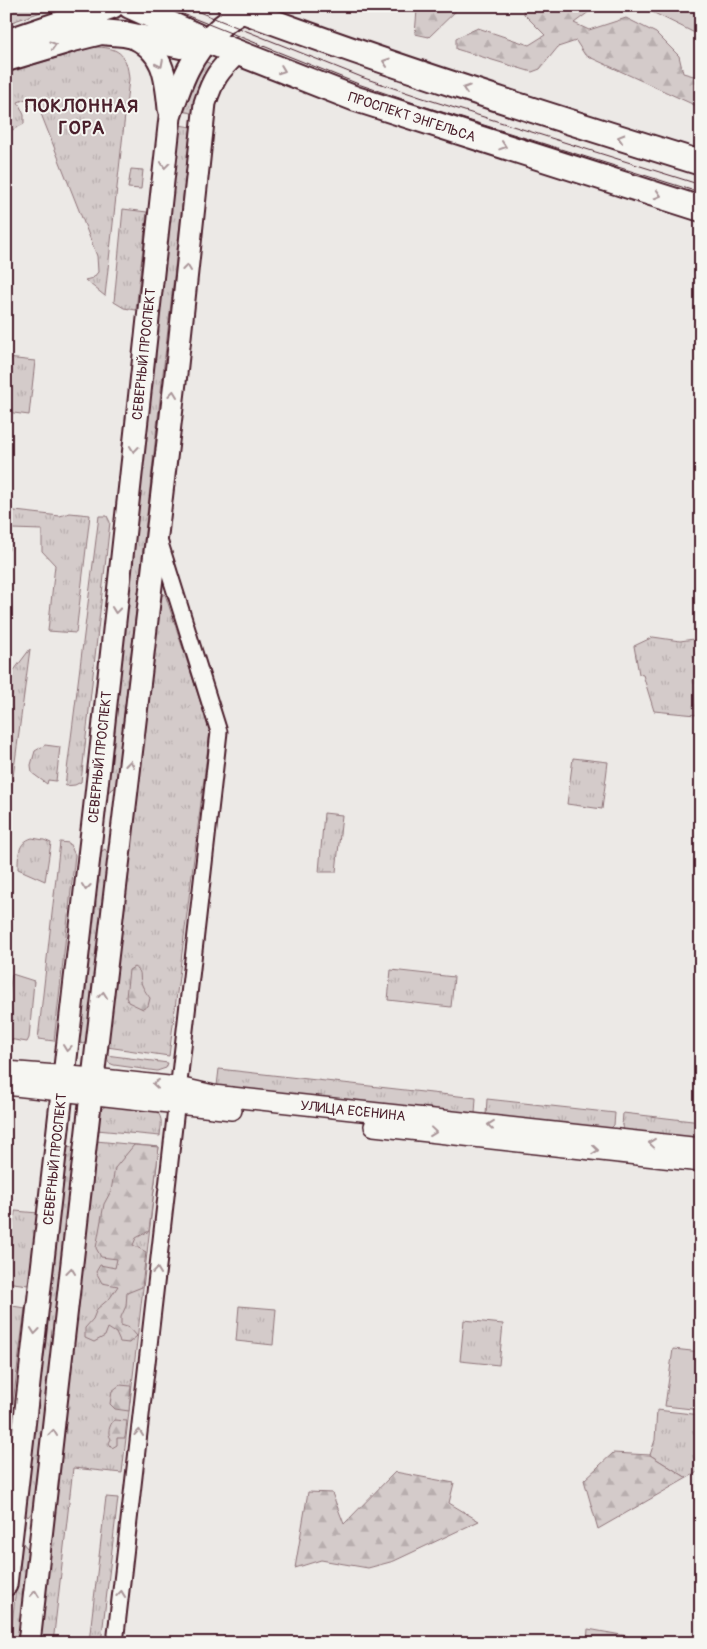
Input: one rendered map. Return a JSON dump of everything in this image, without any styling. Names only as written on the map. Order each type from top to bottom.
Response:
[{"type":"main road","points":[[6,42],[60,16],[112,6]]},
{"type":"main road","name":"ПРОСПЕКТ ЭНГЕЛЬСА","points":[[130,6],[208,41],[356,99],[701,209]]},
{"type":"main road","points":[[237,9],[431,77],[567,122],[701,163]]},
{"type":"main road","name":"СЕВЕРНЫЙ ПРОСПЕКТ","points":[[6,1585],[96,795],[170,117],[185,72],[196,55],[237,9]]},
{"type":"main road","points":[[6,59],[101,32],[124,34],[181,46],[208,41]]},
{"type":"main road","points":[[124,34],[140,40],[153,51],[162,65],[167,82],[170,117]]},
{"type":"main road","name":"СЕВЕРНЫЙ ПРОСПЕКТ","points":[[30,1643],[205,103],[211,83],[217,73],[237,52]]},
{"type":"main road","points":[[96,795],[105,802],[117,803],[126,799]]},
{"type":"main road","points":[[91,838],[100,836],[112,838],[120,847]]},
{"type":"main road","points":[[13,1529],[42,1532]]},
{"type":"street","points":[[116,1643],[219,732],[157,533]]},
{"type":"street","name":"УЛИЦА ЕСЕНИНА","points":[[6,1072],[63,1083],[701,1162]]},
{"type":"street","name":"УЛИЦА ЕСЕНИНА","points":[[6,1085],[63,1083]]},
{"type":"street","name":"УЛИЦА ЕСЕНИНА","points":[[177,1096],[213,1095],[701,1148]]},
{"type":"green space","points":[[6,6],[46,6],[41,12],[6,24]]},
{"type":"green space","points":[[406,6],[461,6],[429,37],[415,34],[417,10]]},
{"type":"green space","points":[[522,6],[603,6],[594,8],[574,23],[589,30],[626,18],[656,33],[679,56],[683,73],[701,78],[701,108],[585,55],[576,41],[558,47],[540,69],[532,72],[456,49],[456,38],[478,28],[529,45],[545,35],[524,14]]},
{"type":"green space","points":[[640,6],[701,6],[701,36]]},
{"type":"green space","points":[[93,47],[109,48],[120,53],[126,63],[129,79],[105,296],[85,280],[93,278],[98,272],[97,256],[34,96],[18,102],[24,115],[24,124],[12,130],[6,129],[6,73]]},
{"type":"green space","points":[[203,61],[212,64],[198,87],[192,113],[182,111]]},
{"type":"green space","points":[[179,125],[191,127],[116,787],[108,792],[103,786]]},
{"type":"green space","points":[[131,169],[143,170],[141,189],[128,188]]},
{"type":"green space","points":[[123,209],[147,212],[136,310],[124,308],[114,302]]},
{"type":"green space","points":[[7,358],[35,361],[29,415],[6,412]]},
{"type":"green space","points":[[6,510],[60,516],[70,513],[90,515],[76,633],[48,631],[55,565],[42,551],[42,530],[12,529],[9,550],[6,553]]},
{"type":"green space","points":[[99,516],[107,516],[110,522],[81,782],[65,786]]},
{"type":"green space","points":[[165,594],[210,731],[169,1056],[107,1047],[161,596]]},
{"type":"green space","points":[[653,637],[680,641],[701,638],[696,715],[654,711],[643,675],[639,674],[634,646]]},
{"type":"green space","points":[[30,649],[11,792],[6,792],[6,681]]},
{"type":"green space","points":[[45,745],[60,747],[56,781],[48,780],[47,784],[32,773],[31,765],[35,751]]},
{"type":"green space","points":[[573,758],[608,762],[602,809],[567,804]]},
{"type":"green space","points":[[324,813],[342,815],[336,872],[319,872]]},
{"type":"green space","points":[[32,838],[51,843],[45,881],[18,869],[21,846]]},
{"type":"green space","points":[[60,842],[69,843],[75,855],[54,1041],[38,1039]]},
{"type":"green space","points":[[105,849],[108,854],[86,1044],[77,1043],[99,853]]},
{"type":"green space","points":[[134,967],[140,972],[142,984],[150,998],[148,1006],[143,1009],[128,1002],[126,997],[129,970]]},
{"type":"green space","points":[[391,970],[454,977],[451,1007],[388,1000]]},
{"type":"green space","points":[[12,974],[34,981],[29,1038],[27,1042],[8,1039],[6,1036],[6,1010]]},
{"type":"green space","points":[[106,1055],[168,1063],[166,1068],[157,1071],[114,1065],[109,1063]]},
{"type":"green space","points":[[219,1069],[476,1098],[475,1114],[217,1086]]},
{"type":"green space","points":[[487,1099],[615,1113],[614,1125],[610,1129],[486,1115]]},
{"type":"green space","points":[[110,1105],[154,1110],[161,1118],[160,1136],[97,1130],[101,1111]]},
{"type":"green space","points":[[623,1113],[701,1122],[701,1139],[624,1130],[622,1126]]},
{"type":"green space","points":[[96,1141],[159,1147],[122,1473],[73,1468],[53,1643],[39,1643]]},
{"type":"green space","points":[[134,1145],[159,1147],[149,1231],[136,1238],[133,1245],[146,1252],[142,1287],[127,1293],[126,1306],[121,1317],[121,1325],[130,1328],[137,1336],[129,1343],[120,1342],[116,1333],[108,1328],[105,1336],[94,1342],[85,1338],[85,1328],[93,1319],[97,1309],[110,1298],[118,1286],[102,1283],[96,1272],[100,1265],[115,1268],[117,1259],[101,1257],[96,1248],[104,1204],[111,1191],[115,1168]]},
{"type":"green space","points":[[66,1146],[75,1147],[33,1511],[28,1517],[23,1511]]},
{"type":"green space","points":[[15,1211],[38,1213],[28,1285],[6,1282]]},
{"type":"green space","points":[[6,1305],[25,1308],[8,1441],[6,1441]]},
{"type":"green space","points":[[239,1306],[276,1309],[273,1345],[236,1341]]},
{"type":"green space","points":[[464,1320],[503,1324],[499,1365],[460,1361]]},
{"type":"green space","points":[[673,1349],[701,1352],[701,1410],[665,1406]]},
{"type":"green space","points":[[120,1385],[131,1386],[129,1411],[115,1409],[110,1404],[112,1391]]},
{"type":"green space","points":[[657,1410],[701,1415],[701,1470],[687,1478],[650,1455],[655,1440]]},
{"type":"green space","points":[[114,1420],[127,1421],[125,1438],[117,1438],[117,1445],[112,1448],[109,1443],[111,1439],[109,1432]]},
{"type":"green space","points":[[613,1453],[650,1455],[687,1478],[598,1529],[584,1480]]},
{"type":"green space","points":[[395,1472],[454,1483],[449,1503],[479,1521],[394,1561],[368,1568],[321,1560],[295,1568],[308,1492],[332,1493],[344,1524]]},
{"type":"green space","points":[[106,1497],[118,1498],[101,1643],[89,1642]]},
{"type":"green space","points":[[21,1541],[28,1549],[18,1643],[10,1643]]},
{"type":"green space","points":[[588,1629],[627,1636],[631,1643],[587,1643]]},
{"type":"tram line","points":[[163,6],[361,85],[701,193]]},
{"type":"tram line","points":[[184,6],[364,78],[701,185]]},
{"type":"district","name":"ПОКЛОННАЯ ГОРА","points":[[82,117]]}]
